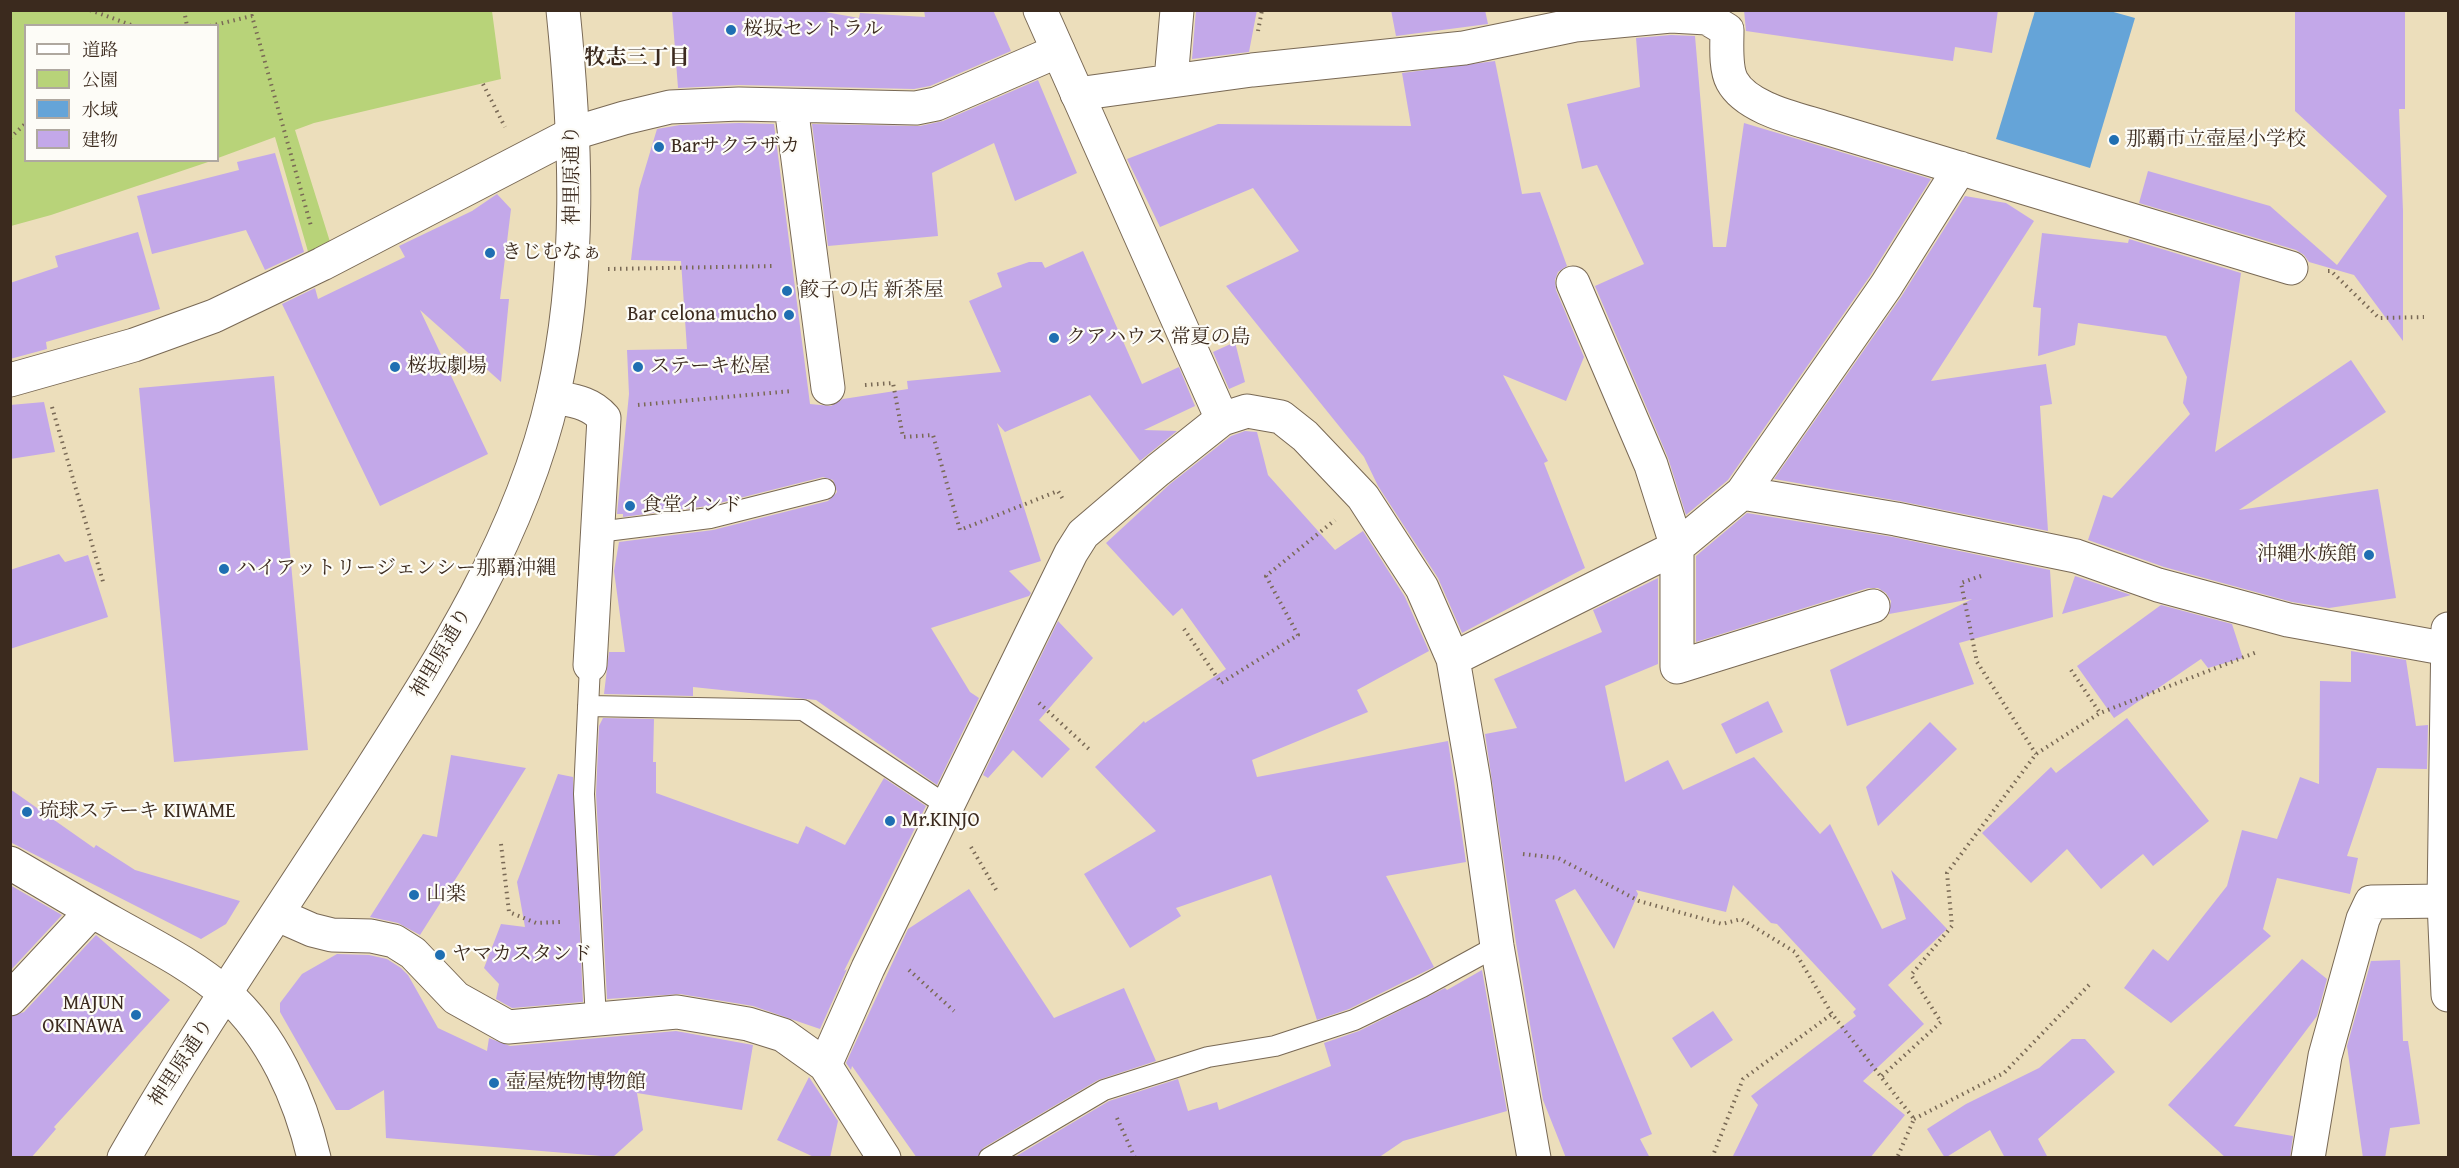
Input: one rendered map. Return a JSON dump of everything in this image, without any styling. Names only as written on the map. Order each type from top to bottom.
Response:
[{"type":"street","name":"神里原通り","points":[[124,1158],[409,709],[490,569],[531,470],[553,397],[572,270],[574,133],[563,10]]},
{"type":"street","points":[[1040,10],[1222,419]]},
{"type":"street","points":[[1171,80],[1177,10]]},
{"type":"street","points":[[1077,94],[1171,80],[1464,48],[1575,25],[1671,16],[1707,18],[1726,30],[1727,54],[1732,81],[1754,104],[2291,268]]},
{"type":"street","points":[[26,376],[134,345],[214,316],[322,264],[574,133],[670,107],[916,108],[936,104],[1058,51]]},
{"type":"street","points":[[791,106],[810,266],[828,388]]},
{"type":"street","points":[[1452,659],[1677,547],[1742,493],[1886,286],[1960,168]]},
{"type":"street","points":[[1573,283],[1651,465],[1677,547],[1677,668],[1873,606]]},
{"type":"street","points":[[553,397],[582,402],[595,408],[604,418],[590,665]]},
{"type":"street","points":[[825,1065],[946,805],[1071,553],[1083,534],[1222,419],[1247,411],[1281,417],[1305,436],[1364,497],[1422,588],[1452,659],[1522,1101],[1534,1158]]},
{"type":"street","points":[[1742,493],[1896,519],[2076,556],[2158,585],[2288,620],[2448,649]]},
{"type":"street","points":[[2448,629],[2444,901],[2448,995]]},
{"type":"street","points":[[10,862],[168,954],[226,995],[276,1058],[306,1124],[314,1158]]},
{"type":"street","points":[[2308,1158],[2325,1056],[2363,919],[2372,902],[2444,901]]},
{"type":"street","points":[[10,999],[92,911]]},
{"type":"street","points":[[278,915],[312,930],[332,934],[371,936],[394,941],[413,953],[456,998],[508,1027],[677,1012],[748,1024],[783,1035],[825,1065],[884,1158]]},
{"type":"lane","points":[[598,532],[710,518],[825,489]]},
{"type":"lane","points":[[590,665],[584,794],[596,1020]]},
{"type":"lane","points":[[588,706],[803,710],[946,805]]},
{"type":"lane","points":[[988,1158],[1104,1090],[1208,1057],[1275,1046],[1354,1020],[1422,987],[1497,946]]},
{"type":"path","points":[[90,10],[128,24]]},
{"type":"path","points":[[218,24],[252,16],[322,264]]},
{"type":"path","points":[[483,84],[492,103]]},
{"type":"path","points":[[10,138],[24,125]]},
{"type":"path","points":[[572,270],[810,266]]},
{"type":"path","points":[[2291,268],[2331,271],[2379,318],[2424,317]]},
{"type":"path","points":[[26,376],[74,475],[104,585]]},
{"type":"path","points":[[595,408],[893,383],[903,437],[933,435],[960,530],[1058,492],[1083,534]]},
{"type":"path","points":[[1184,629],[1221,683],[1298,635],[1266,576],[1364,497]]},
{"type":"path","points":[[2024,546],[2017,565],[1961,583],[1977,662],[2036,754]]},
{"type":"path","points":[[1882,1076],[1941,1022],[1911,975],[1952,926],[1947,873],[2036,754],[2100,713],[2278,644],[2288,620]]},
{"type":"path","points":[[2071,670],[2100,713]]},
{"type":"path","points":[[1010,676],[1090,750]]},
{"type":"path","points":[[946,805],[998,893]]},
{"type":"path","points":[[501,844],[509,912],[536,923],[591,921]]},
{"type":"path","points":[[1484,850],[1558,858],[1639,901],[1722,924],[1741,919],[1795,952],[1832,1014],[1914,1119]]},
{"type":"path","points":[[880,943],[954,1011]]},
{"type":"path","points":[[1897,1158],[1914,1119],[2004,1072],[2089,985]]},
{"type":"path","points":[[1712,1158],[1743,1079],[1832,1014]]},
{"type":"path","points":[[1104,1090],[1135,1158]]},
{"type":"green space","points":[[11,11],[492,11],[501,79],[314,123],[295,130],[331,245],[309,255],[275,137],[219,158],[219,24],[24,24],[24,162],[208,162],[51,215],[11,226]]},
{"type":"water","points":[[2035,11],[2110,11],[2135,18],[2090,168],[1996,139]]},
{"type":"building","points":[[672,10],[814,10],[859,18],[860,13],[925,17],[924,10],[993,10],[1011,51],[930,86],[914,89],[739,85],[678,88]]},
{"type":"building","points":[[1196,10],[1257,10],[1249,52],[1192,59]]},
{"type":"building","points":[[1391,10],[1485,10],[1488,24],[1396,36]]},
{"type":"building","points":[[1744,10],[1998,10],[1992,53],[1955,47],[1953,61],[1746,31]]},
{"type":"building","points":[[2295,10],[2405,10],[2405,109],[2399,109],[2403,211],[2403,341],[2354,275],[2309,262],[2296,250],[2139,203],[2148,171],[2270,206],[2337,265],[2387,196],[2295,111]]},
{"type":"building","points":[[1671,35],[1695,36],[1713,247],[1726,247],[1744,123],[1931,179],[1870,276],[1728,480],[1686,515],[1668,458],[1595,286],[1644,264],[1597,165],[1582,169],[1567,104],[1640,87],[1636,38]]},
{"type":"building","points":[[1495,61],[1522,194],[1540,192],[1567,266],[1558,272],[1555,280],[1556,290],[1584,357],[1566,401],[1503,375],[1548,461],[1544,463],[1585,568],[1462,633],[1438,578],[1378,486],[1364,457],[1226,286],[1299,251],[1253,188],[1160,227],[1127,159],[1218,124],[1411,126],[1402,73]]},
{"type":"building","points":[[1038,80],[1077,173],[1015,201],[994,143],[932,173],[938,236],[828,246],[812,124],[920,126],[943,121]]},
{"type":"building","points":[[774,124],[810,404],[831,406],[843,399],[908,389],[907,381],[1001,372],[969,301],[1002,287],[997,273],[1029,262],[1042,262],[1045,268],[1083,251],[1142,384],[1179,367],[1195,406],[1144,430],[1177,431],[1140,461],[1090,395],[1005,432],[997,423],[1041,561],[1009,571],[1031,593],[1029,596],[931,628],[970,692],[979,698],[937,785],[816,700],[693,687],[693,696],[604,694],[609,652],[625,652],[614,571],[619,542],[713,530],[828,501],[837,492],[833,480],[823,477],[708,506],[623,517],[623,514],[617,514],[629,394],[627,350],[687,349],[681,261],[631,260],[639,189],[657,129],[680,125]]},
{"type":"building","points":[[275,153],[304,252],[265,270],[246,230],[152,254],[137,196],[239,170],[237,162]]},
{"type":"building","name":"桜坂劇場","points":[[497,194],[511,209],[500,299],[509,299],[501,382],[420,310],[488,454],[380,506],[282,304],[315,288],[318,299],[405,257],[399,246],[472,211]]},
{"type":"building","points":[[1965,196],[2006,203],[2034,221],[1931,381],[2046,364],[2052,404],[2040,406],[2048,531],[1774,479],[1901,297]]},
{"type":"building","points":[[138,232],[160,309],[46,342],[47,349],[10,359],[10,283],[58,267],[55,256]]},
{"type":"building","points":[[2042,233],[2128,243],[2129,239],[2241,273],[2215,452],[2351,360],[2386,412],[2239,510],[2378,489],[2396,598],[2329,608],[2292,602],[2164,567],[2088,540],[2103,495],[2112,498],[2190,414],[2183,403],[2187,377],[2166,336],[2078,323],[2075,345],[2038,356],[2041,308],[2033,307]]},
{"type":"building","points":[[1235,342],[1245,382],[1229,389],[1213,352]]},
{"type":"building","name":"ハイアットリージェンシー那覇沖縄","points":[[274,376],[308,750],[174,762],[139,388]]},
{"type":"building","points":[[44,402],[55,452],[10,459],[10,405]]},
{"type":"building","points":[[1245,431],[1257,432],[1268,475],[1335,550],[1363,531],[1405,597],[1429,651],[1357,690],[1368,712],[1252,760],[1257,777],[1448,741],[1466,862],[1386,876],[1434,967],[1349,1009],[1317,1020],[1271,875],[1176,908],[1181,916],[1130,948],[1084,874],[1156,831],[1095,767],[1144,721],[1145,723],[1226,669],[1182,608],[1173,616],[1106,543],[1170,484],[1231,436]]},
{"type":"building","points":[[1747,513],[1893,537],[2050,570],[2053,617],[1959,643],[1974,684],[1847,726],[1830,670],[1972,599],[1889,614],[1891,601],[1886,593],[1878,588],[1868,588],[1696,642],[1696,556]]},
{"type":"building","points":[[59,554],[65,562],[88,555],[108,617],[10,649],[10,570]]},
{"type":"building","points":[[2075,576],[2131,595],[2062,614]]},
{"type":"building","points":[[1658,578],[1658,664],[1605,686],[1625,782],[1668,760],[1683,790],[1754,757],[1820,834],[1830,824],[1882,929],[1906,919],[1891,870],[1947,929],[1888,985],[1924,1024],[1863,1081],[1905,1115],[1870,1158],[1732,1158],[1758,1105],[1751,1096],[1856,1016],[1853,1012],[1856,1009],[1777,924],[1771,923],[1733,885],[1726,912],[1636,890],[1638,894],[1614,949],[1575,889],[1555,900],[1652,1134],[1640,1139],[1650,1158],[1566,1158],[1543,1100],[1516,943],[1485,734],[1517,728],[1494,679],[1602,632],[1593,610]]},
{"type":"building","points":[[2161,605],[2232,624],[2243,658],[2208,668],[2201,659],[2114,718],[2077,666]]},
{"type":"building","points":[[1058,621],[1093,658],[1039,720],[1070,749],[1042,778],[1013,750],[988,778],[983,775]]},
{"type":"building","points":[[2351,651],[2406,660],[2416,726],[2428,725],[2427,769],[2377,768],[2347,856],[2358,858],[2350,894],[2277,878],[2263,929],[2271,936],[2171,1023],[2124,988],[2153,949],[2168,961],[2227,886],[2242,830],[2277,839],[2300,777],[2319,784],[2320,681],[2351,682]]},
{"type":"building","points":[[1768,701],[1783,732],[1736,754],[1721,724]]},
{"type":"building","points":[[603,718],[654,719],[653,762],[656,762],[656,793],[798,844],[806,826],[845,845],[884,778],[926,806],[844,971],[847,969],[820,1029],[753,1006],[680,994],[607,999],[596,794],[599,726]]},
{"type":"building","points":[[2127,718],[2209,821],[2153,866],[2143,854],[2101,889],[2067,849],[2031,883],[1982,833],[2051,767],[2056,773]]},
{"type":"building","points":[[1930,722],[1957,749],[1878,826],[1866,787]]},
{"type":"building","points":[[451,755],[526,768],[420,935],[398,923],[370,917],[423,834],[437,837]]},
{"type":"building","points":[[558,774],[573,777],[583,1002],[512,1008],[496,999],[499,984],[484,968],[501,924],[525,927],[517,882]]},
{"type":"building","points":[[10,789],[94,848],[96,845],[135,870],[240,901],[226,924],[201,939],[10,842]]},
{"type":"building","points":[[10,885],[62,915],[10,971]]},
{"type":"building","points":[[969,889],[1054,1018],[1124,988],[1156,1061],[1098,1080],[983,1148],[977,1158],[917,1158],[852,1066],[851,1070],[846,1063],[908,929]]},
{"type":"building","points":[[96,935],[170,1000],[54,1127],[56,1129],[31,1158],[10,1158],[10,1017],[24,1012]]},
{"type":"building","points":[[337,954],[369,955],[387,959],[401,968],[408,975],[438,1028],[487,1051],[489,1038],[510,1046],[676,1031],[753,1045],[742,1110],[637,1093],[643,1130],[613,1157],[386,1138],[384,1090],[349,1110],[336,1110],[280,1012],[280,1003],[302,974]]},
{"type":"building","points":[[2302,959],[2327,979],[2317,1016],[2234,1126],[2293,1136],[2290,1158],[2226,1158],[2168,1105]]},
{"type":"building","points":[[2400,960],[2403,1041],[2408,1041],[2420,1124],[2390,1128],[2385,1158],[2363,1158],[2347,1046],[2371,961]]},
{"type":"building","points":[[1482,970],[1507,1111],[1403,1141],[1378,1158],[1013,1158],[1109,1101],[1178,1079],[1188,1111],[1217,1102],[1219,1110],[1331,1066],[1324,1043],[1359,1031],[1445,988],[1447,990]]},
{"type":"building","points":[[1713,1011],[1733,1040],[1691,1068],[1672,1038]]},
{"type":"building","points":[[2072,1039],[2085,1039],[2115,1072],[2038,1139],[2048,1158],[2005,1158],[1990,1130],[1945,1158],[1927,1129],[1966,1104],[2039,1068]]},
{"type":"building","points":[[809,1077],[838,1121],[830,1158],[816,1158],[777,1140]]},
{"type":"place","name":"桜坂セントラル","points":[[731,30]]},
{"type":"place","name":"那覇市立壺屋小学校","points":[[2114,140]]},
{"type":"place","name":"Barサクラザカ","points":[[659,147]]},
{"type":"place","name":"きじむなぁ","points":[[490,253]]},
{"type":"place","name":"餃子の店 新茶屋","points":[[787,291]]},
{"type":"place","name":"Bar celona mucho","points":[[789,315]]},
{"type":"place","name":"クアハウス 常夏の島","points":[[1054,338]]},
{"type":"place","name":"桜坂劇場","points":[[395,367]]},
{"type":"place","name":"ステーキ松屋","points":[[638,367]]},
{"type":"place","name":"食堂インド","points":[[630,506]]},
{"type":"place","name":"沖縄水族館","points":[[2369,555]]},
{"type":"place","name":"ハイアットリージェンシー那覇沖縄","points":[[224,569]]},
{"type":"place","name":"琉球ステーキ KIWAME","points":[[27,812]]},
{"type":"place","name":"Mr.KINJO","points":[[890,821]]},
{"type":"place","name":"山楽","points":[[414,895]]},
{"type":"place","name":"ヤマカスタンド","points":[[440,955]]},
{"type":"place","name":"MAJUN OKINAWA","points":[[136,1015]]},
{"type":"place","name":"壺屋焼物博物館","points":[[494,1083]]},
{"type":"district","name":"牧志三丁目","points":[[637,59]]}]
